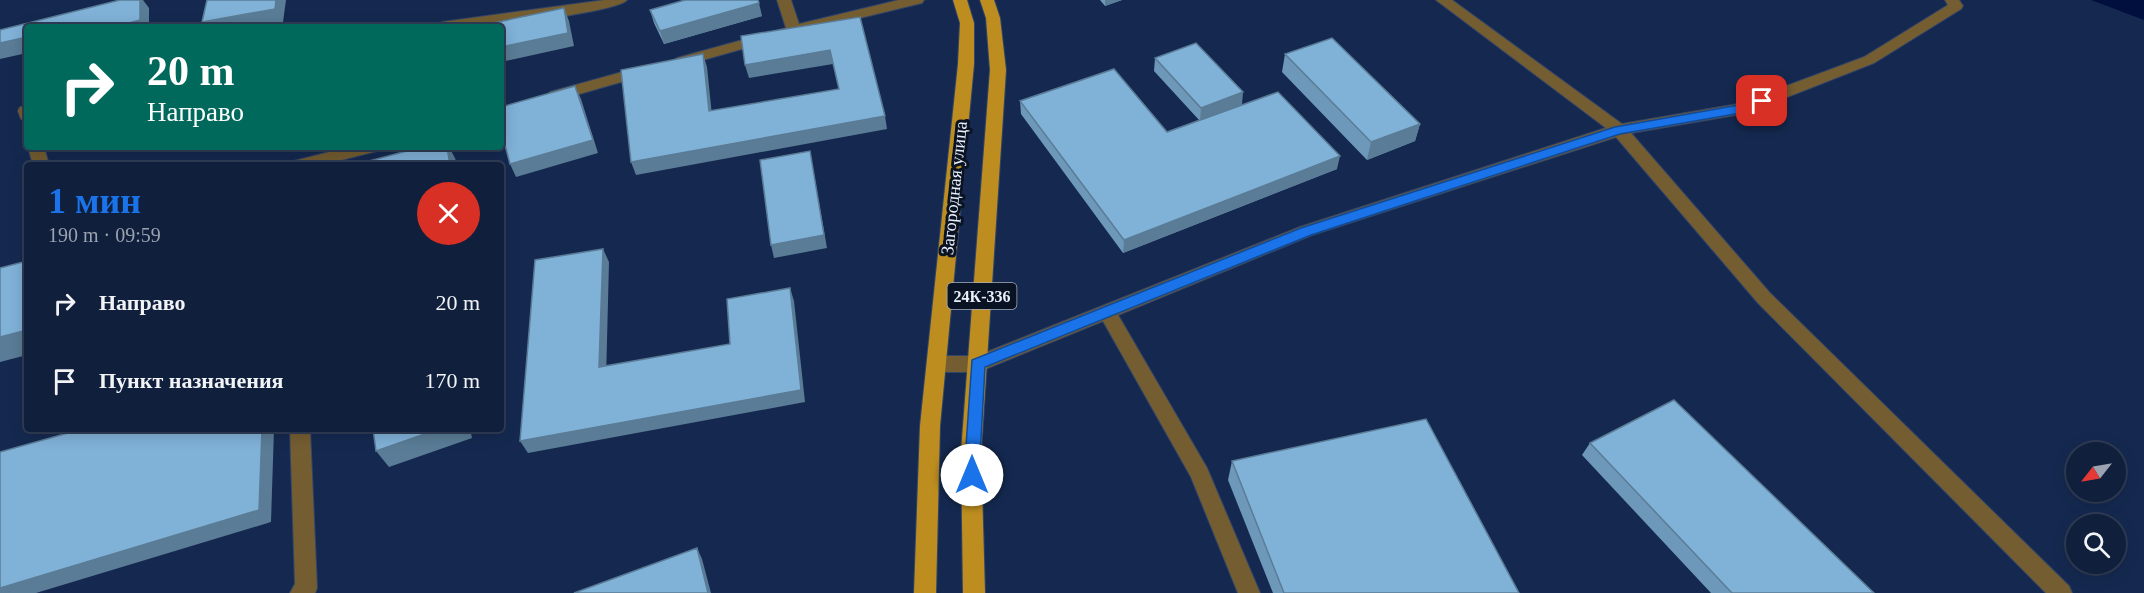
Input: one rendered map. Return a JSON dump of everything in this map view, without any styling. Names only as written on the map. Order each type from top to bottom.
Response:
[{"type":"main road","name":"Загородная улица","points":[[925,593],[930,426],[966,64],[967,23],[960,0]]},
{"type":"main road","name":"Загородная улица","points":[[974,593],[971,452],[998,70],[993,18],[987,0]]},
{"type":"lane","points":[[464,24],[604,5],[620,0]]},
{"type":"lane","points":[[784,0],[794,30]]},
{"type":"lane","points":[[535,102],[794,30],[917,0]]},
{"type":"lane","points":[[1443,0],[1619,130],[1764,298],[2061,593]]},
{"type":"lane","points":[[936,364],[978,364],[1306,231],[1619,130],[1741,109],[1869,60],[1956,6],[1952,0]]},
{"type":"lane","points":[[318,158],[357,150]]},
{"type":"lane","points":[[1107,312],[1200,474],[1249,593]]},
{"type":"lane","points":[[300,432],[306,588],[301,593]]},
{"type":"shaded area","points":[[2091,0],[2144,0],[2144,20]]},
{"type":"building","points":[[120,0],[140,0],[140,20],[125,24],[24,24]]},
{"type":"building","points":[[207,0],[276,0],[275,9],[202,22]]},
{"type":"building","points":[[685,0],[758,0],[759,3],[660,31],[650,10]]},
{"type":"building","points":[[564,8],[568,33],[504,46],[504,24],[488,24]]},
{"type":"building","points":[[860,17],[885,116],[631,162],[621,70],[703,54],[709,111],[839,89],[830,50],[745,65],[741,36]]},
{"type":"building","points":[[24,24],[24,38],[0,43],[0,30]]},
{"type":"building","points":[[1332,38],[1420,124],[1371,142],[1285,54]]},
{"type":"building","points":[[1196,43],[1243,92],[1201,108],[1155,58]]},
{"type":"building","points":[[1114,69],[1167,132],[1278,92],[1340,156],[1124,240],[1020,101]]},
{"type":"building","points":[[575,86],[593,140],[510,164],[504,141],[504,106]]},
{"type":"building","points":[[411,150],[448,150],[450,162],[365,162]]},
{"type":"building","points":[[810,151],[824,235],[771,245],[760,160]]},
{"type":"building","points":[[603,249],[599,367],[730,344],[727,299],[790,288],[801,390],[520,441],[535,260]]},
{"type":"building","points":[[24,262],[24,331],[0,337],[0,268]]},
{"type":"building","points":[[1674,400],[1874,593],[1732,593],[1590,443]]},
{"type":"building","points":[[1426,419],[1519,593],[1284,593],[1232,461]]},
{"type":"building","points":[[71,432],[262,432],[259,510],[0,588],[0,452]]},
{"type":"building","points":[[373,432],[430,432],[376,451]]},
{"type":"building","points":[[697,548],[708,593],[574,593]]},
{"type":"route","points":[[972,475],[971,452],[978,364],[1306,231],[1619,130],[1741,109],[1762,101]]}]
